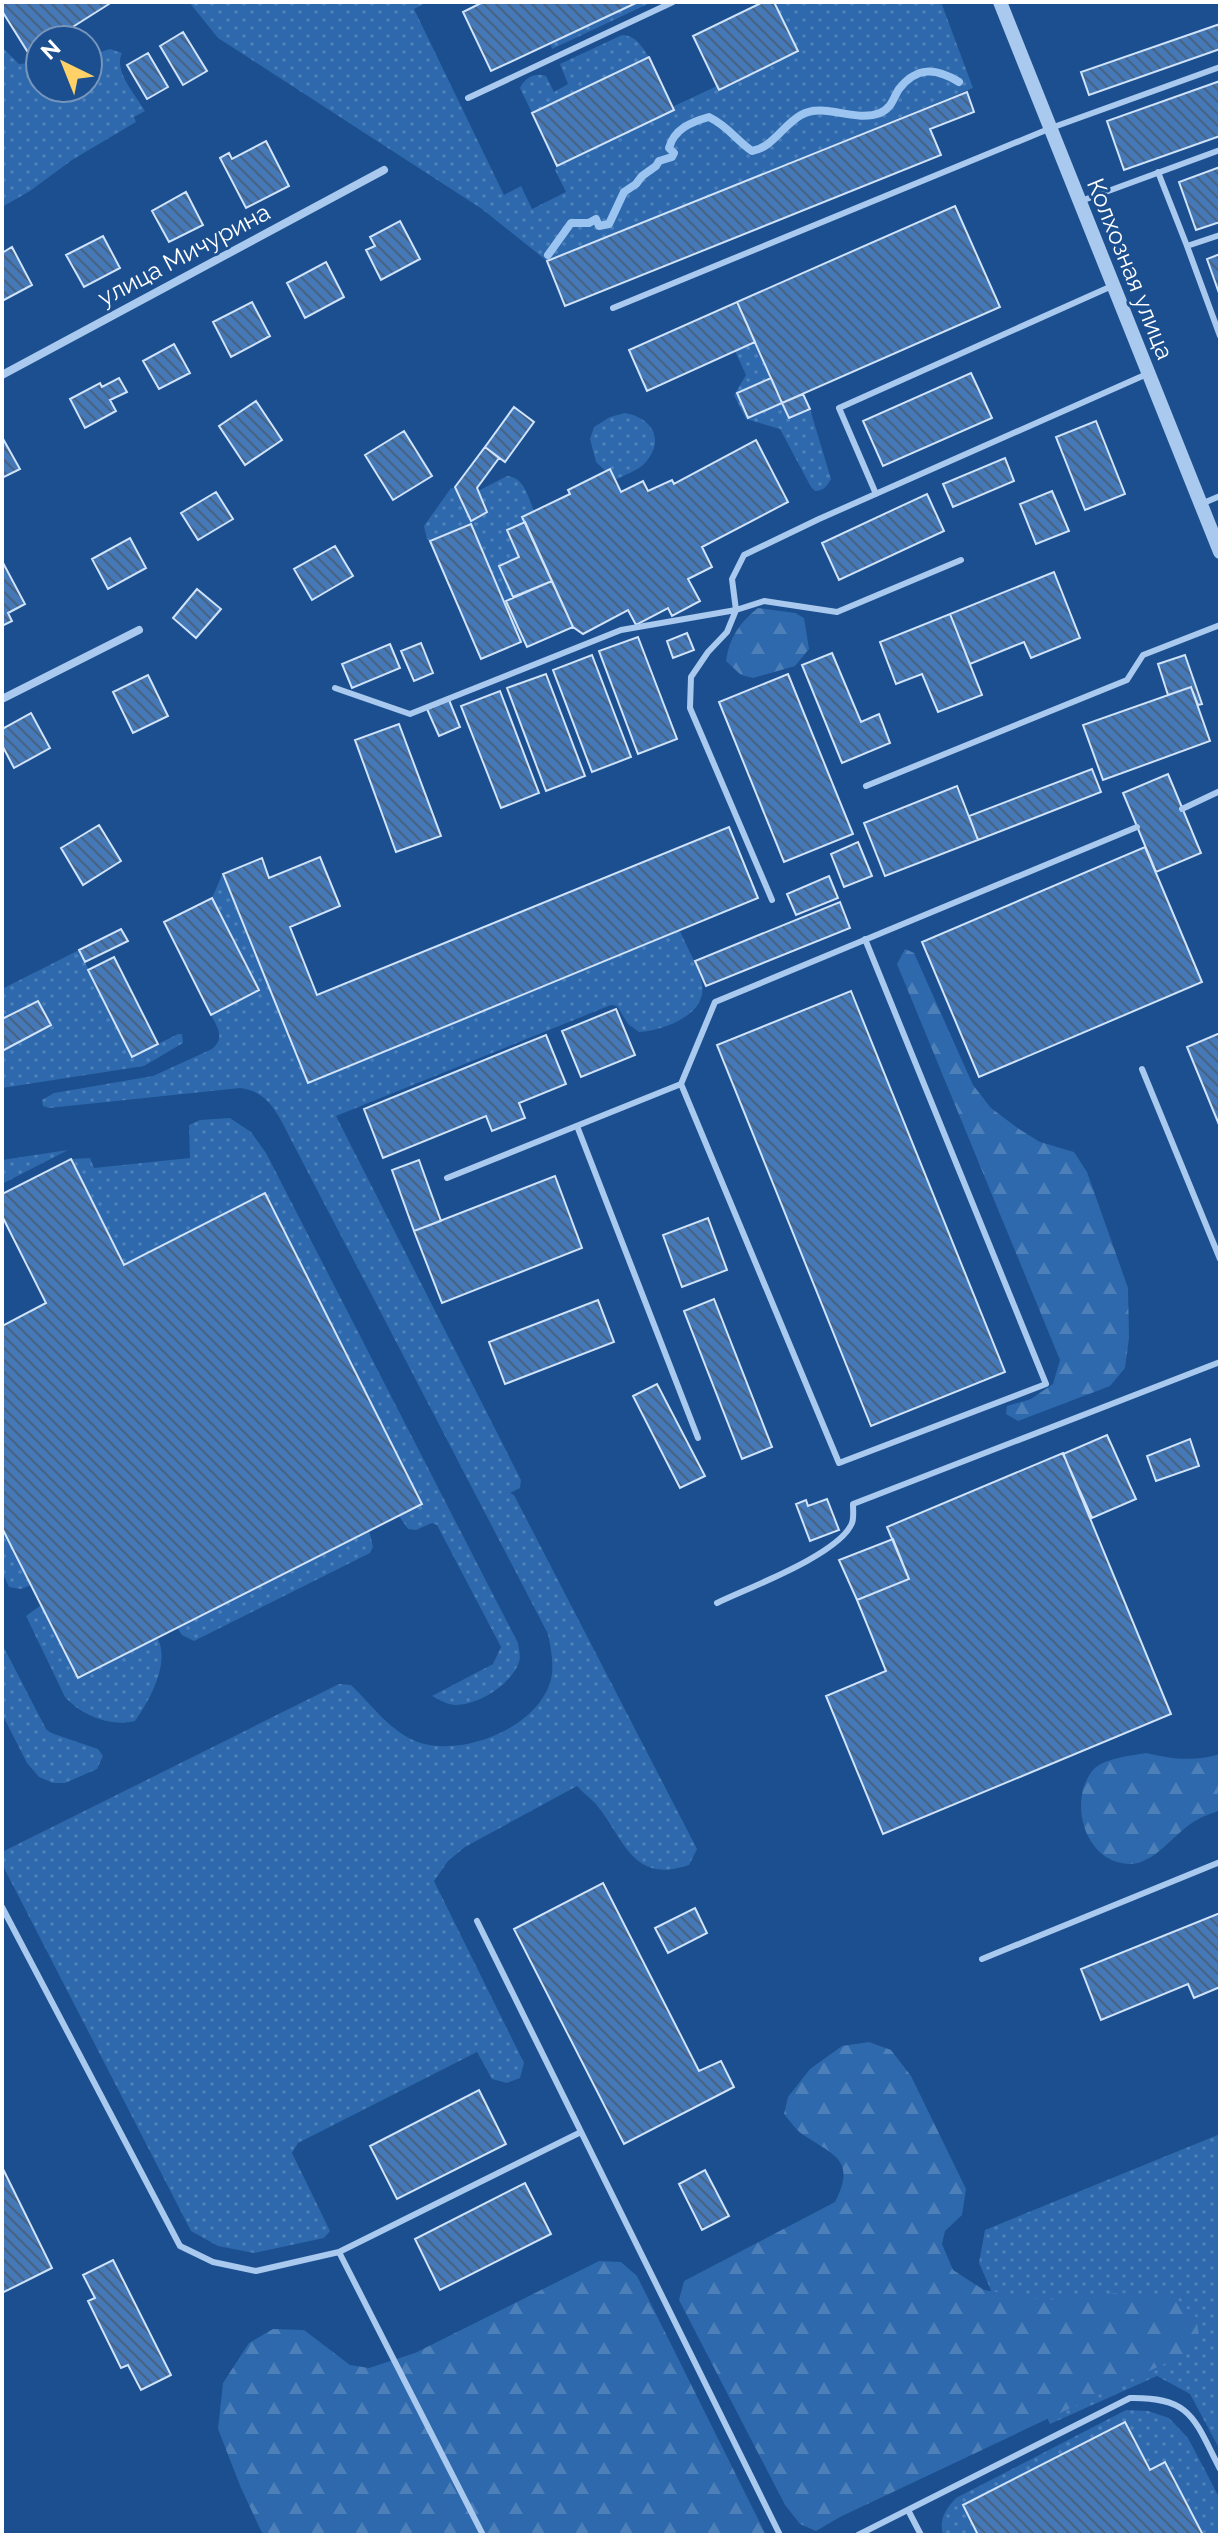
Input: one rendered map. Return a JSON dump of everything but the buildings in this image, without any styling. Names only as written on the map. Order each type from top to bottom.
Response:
[{"type":"street","name":"Колхозная улица","points":[[1000,2],[1220,552]]},
{"type":"street","name":"улица Мичурина","points":[[2,375],[384,170]]},
{"type":"street","points":[[2,699],[139,630]]},
{"type":"lane","points":[[468,98],[673,2]]},
{"type":"lane","points":[[613,308],[1051,128],[1220,67]]},
{"type":"lane","points":[[1079,202],[1220,150]]},
{"type":"lane","points":[[1158,172],[1219,331]]},
{"type":"lane","points":[[1187,246],[1220,235]]},
{"type":"lane","points":[[876,494],[839,408],[1112,286]]},
{"type":"lane","points":[[772,900],[690,708],[691,677],[727,632],[736,610],[732,579],[744,555],[1147,374]]},
{"type":"lane","points":[[1200,504],[1220,496]]},
{"type":"lane","points":[[335,688],[410,714],[621,630],[736,610],[764,601],[837,612],[961,560]]},
{"type":"lane","points":[[866,786],[1127,680],[1143,655],[1220,625]]},
{"type":"lane","points":[[1182,809],[1220,791]]},
{"type":"lane","points":[[865,939],[1046,1384],[839,1463],[681,1084],[715,1002],[865,939],[1137,827]]},
{"type":"lane","points":[[1142,1069],[1220,1259]]},
{"type":"lane","points":[[447,1178],[681,1084]]},
{"type":"lane","points":[[577,1126],[698,1438]]},
{"type":"lane","points":[[717,1603],[815,1557],[840,1539],[852,1523],[853,1504],[1220,1362]]},
{"type":"lane","points":[[982,1959],[1220,1862]]},
{"type":"lane","points":[[2,1907],[180,2246],[213,2262],[256,2271],[339,2252],[581,2132]]},
{"type":"lane","points":[[477,1921],[780,2535]]},
{"type":"lane","points":[[339,2252],[483,2535]]},
{"type":"lane","points":[[858,2535],[1130,2398],[1157,2398],[1181,2406],[1197,2424],[1220,2469]]},
{"type":"lane","points":[[908,2510],[921,2535]]},
{"type":"green space","points":[[189,2],[427,2],[414,9],[504,195],[521,186],[532,209],[566,192],[555,170],[557,166],[673,110],[672,107],[798,52],[774,2],[941,2],[973,88],[547,261],[482,209],[218,38]]},
{"type":"green space","points":[[638,2],[652,2],[552,49],[550,43]]},
{"type":"green space","points":[[622,35],[635,40],[649,57],[532,113],[520,88],[528,78],[546,76],[554,92],[568,84],[560,64]]},
{"type":"green space","points":[[2,47],[19,64],[24,64],[24,104],[104,104],[104,51],[110,49],[122,53],[123,75],[145,111],[134,117],[136,122],[2,207]]},
{"type":"green space","points":[[755,342],[771,378],[737,393],[749,418],[782,403],[810,409],[831,479],[821,490],[815,491],[811,487],[780,429],[746,419],[734,395],[746,375],[735,351]]},
{"type":"green space","points":[[625,413],[649,425],[655,439],[654,447],[641,466],[615,480],[596,462],[590,439],[594,427],[610,417]]},
{"type":"green space","points":[[507,476],[518,480],[534,511],[523,516],[525,522],[507,530],[519,557],[499,566],[513,597],[506,601],[524,641],[521,642],[471,524],[430,541],[424,526],[451,488],[478,491]]},
{"type":"green space","points":[[758,608],[795,613],[804,618],[809,649],[795,666],[753,678],[741,675],[726,661],[736,631]]},
{"type":"green space","points":[[222,875],[308,1083],[680,931],[702,984],[698,1004],[691,1013],[671,1025],[639,1032],[628,1024],[617,1006],[611,1005],[336,1116],[521,1480],[520,1488],[510,1493],[514,1495],[697,1849],[689,1865],[654,1869],[641,1863],[622,1843],[595,1803],[577,1786],[465,1847],[448,1861],[434,1881],[524,2063],[520,2078],[507,2083],[492,2079],[477,2052],[298,2143],[292,2153],[330,2231],[324,2238],[254,2253],[218,2246],[191,2231],[2,1864],[2,1852],[339,1684],[351,1685],[383,1718],[411,1739],[439,1746],[458,1745],[496,1735],[530,1713],[550,1683],[552,1665],[548,1634],[283,1124],[269,1103],[257,1093],[240,1088],[49,1108],[43,1106],[42,1100],[54,1093],[153,1076],[216,1045],[219,1033],[211,1015],[259,989],[212,898]]},
{"type":"green space","points":[[905,949],[914,953],[973,1085],[991,1108],[1040,1142],[1074,1152],[1087,1172],[1128,1288],[1129,1338],[1125,1368],[1110,1386],[1018,1421],[1006,1414],[1007,1406],[1031,1399],[1053,1384],[1060,1360],[897,964]]},
{"type":"green space","points":[[79,950],[132,1057],[178,1034],[182,1034],[183,1043],[144,1066],[2,1088],[2,989]]},
{"type":"green space","points":[[230,1118],[251,1132],[266,1153],[518,1643],[520,1660],[515,1670],[494,1692],[475,1701],[453,1705],[432,1696],[493,1664],[501,1647],[437,1525],[432,1523],[416,1530],[408,1529],[399,1516],[421,1504],[266,1194],[124,1265],[71,1159],[90,1158],[94,1168],[190,1158],[189,1125],[200,1120]]},
{"type":"green space","points":[[68,1150],[2,1184],[2,1160]]},
{"type":"green space","points":[[2,1528],[31,1585],[21,1589],[9,1587],[2,1572]]},
{"type":"green space","points":[[369,1530],[373,1547],[370,1553],[194,1641],[182,1635],[177,1627]]},
{"type":"green space","points":[[41,1605],[157,1637],[161,1647],[160,1669],[147,1703],[135,1721],[116,1722],[97,1718],[80,1710],[65,1697],[26,1616]]},
{"type":"green space","points":[[2,1644],[46,1729],[98,1749],[103,1756],[97,1769],[65,1783],[53,1783],[39,1777],[27,1763],[2,1714]]},
{"type":"green space","points":[[1146,1753],[1183,1759],[1220,1754],[1220,1810],[1192,1823],[1148,1859],[1131,1864],[1115,1862],[1092,1843],[1085,1829],[1081,1814],[1085,1783],[1093,1770],[1104,1763]]},
{"type":"green space","points":[[869,2042],[891,2050],[911,2076],[966,2189],[962,2215],[945,2231],[942,2244],[953,2270],[984,2290],[1045,2300],[1119,2293],[1176,2298],[1196,2317],[1199,2335],[1183,2355],[816,2531],[800,2524],[785,2505],[679,2300],[684,2281],[835,2202],[843,2176],[838,2160],[799,2132],[784,2114],[788,2097],[810,2069],[842,2046]]},
{"type":"green space","points":[[1220,2134],[1220,2450],[1190,2394],[1157,2376],[1050,2424],[979,2263],[985,2230]]},
{"type":"green space","points":[[599,2261],[621,2262],[637,2276],[766,2535],[263,2535],[218,2429],[223,2383],[249,2343],[273,2329],[304,2330],[350,2365],[369,2368],[415,2353]]},
{"type":"green space","points":[[1126,2410],[1148,2411],[1169,2418],[1188,2438],[1220,2499],[1220,2535],[943,2535],[944,2515],[956,2498]]},
{"type":"waterway","points":[[548,255],[571,223],[589,223],[596,219],[599,226],[609,224],[624,192],[659,161],[672,157],[674,153],[669,148],[671,141],[684,127],[696,121],[709,117],[752,151],[766,146],[795,119],[810,112],[830,111],[860,116],[880,113],[890,106],[899,89],[920,73],[935,72],[959,82]]}]
